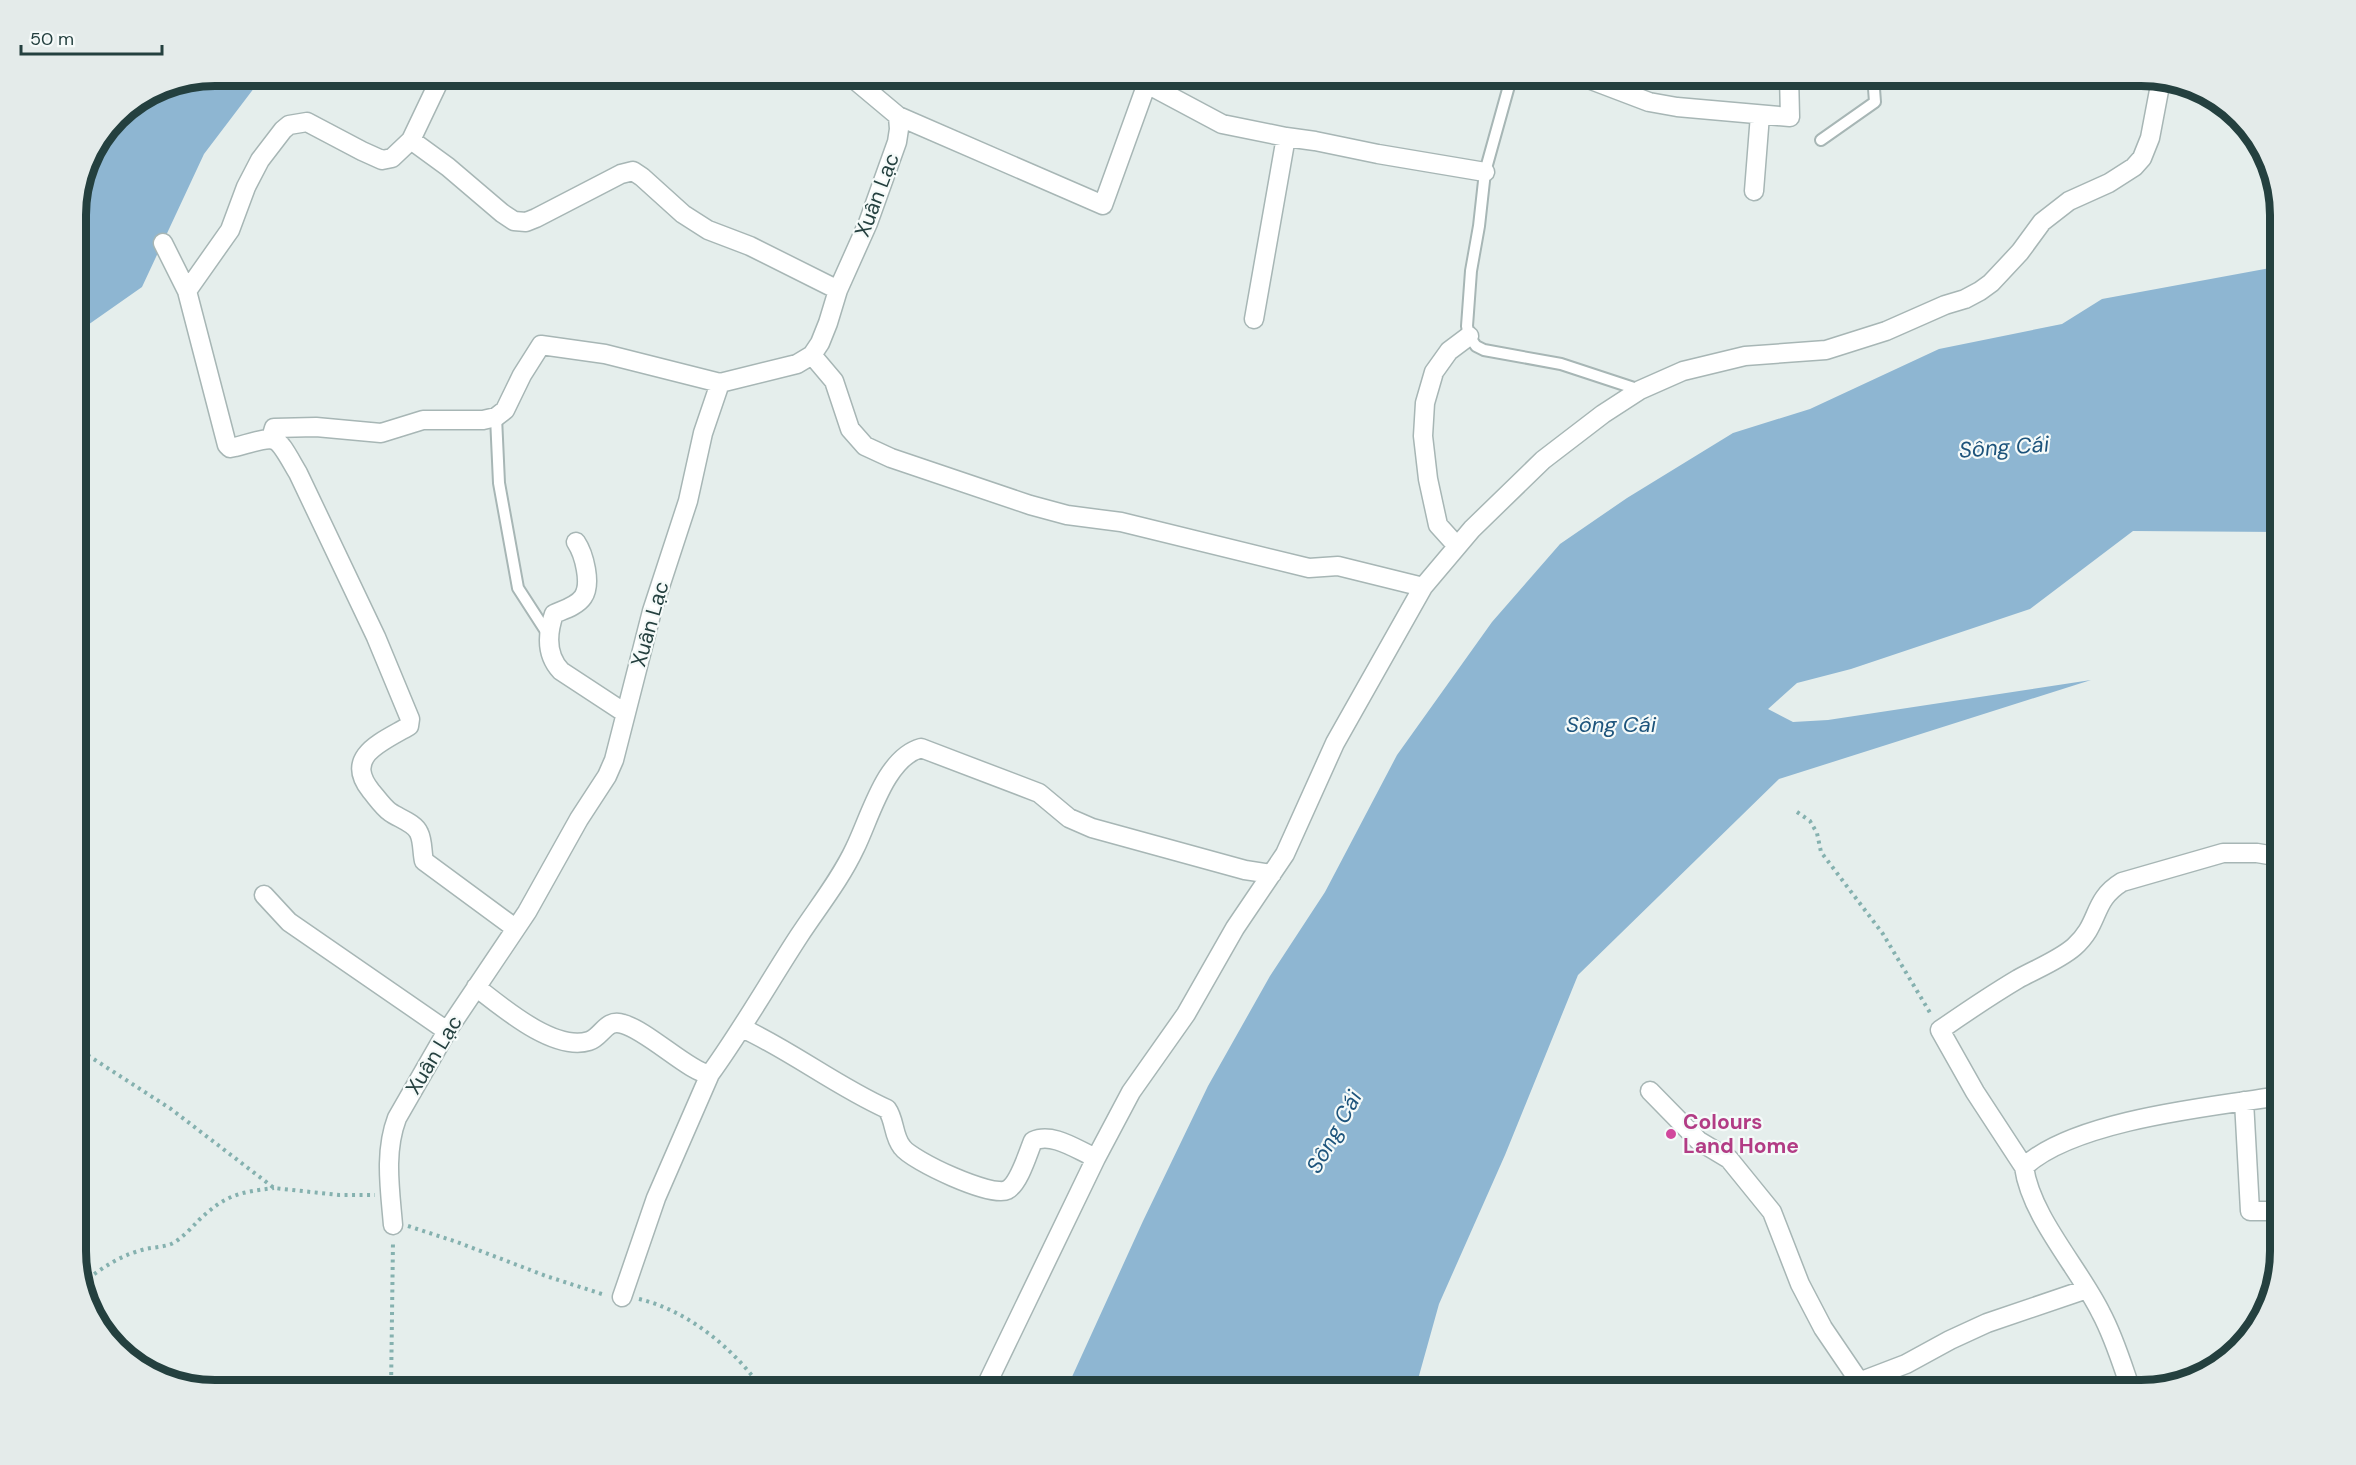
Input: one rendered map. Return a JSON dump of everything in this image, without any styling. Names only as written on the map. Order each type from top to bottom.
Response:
[{"type":"street","points":[[1605,85],[1649,102],[1790,117],[1789,85]]},
{"type":"street","points":[[187,291],[230,230],[246,187],[260,160],[289,125],[307,122],[382,160],[396,156],[411,140],[437,86]]},
{"type":"street","points":[[862,86],[898,116],[1103,205],[1146,86]]},
{"type":"street","points":[[1159,86],[1222,124],[1286,138],[1315,141],[1485,172]]},
{"type":"street","points":[[989,1380],[1096,1158],[1131,1092],[1186,1014],[1235,928],[1285,854],[1335,743],[1423,586],[1457,546],[1516,483],[1603,414],[1640,390],[1683,371],[1745,356],[1826,350],[1886,331],[1980,291],[2013,260],[2042,222],[2051,214],[2068,201],[2109,183],[2134,167],[2142,158],[2150,138],[2161,87]]},
{"type":"street","points":[[1754,191],[1760,115]]},
{"type":"street","name":"Xuân Lạc","points":[[812,355],[828,323],[838,290],[868,224],[897,142],[898,116]]},
{"type":"street","points":[[1254,319],[1286,138]]},
{"type":"street","points":[[411,140],[514,221],[526,222],[536,218],[621,174],[633,171],[683,214],[708,230],[750,246],[838,290]]},
{"type":"street","points":[[162,243],[187,291],[227,445],[230,448],[271,438],[278,440],[283,447],[298,473],[376,638],[410,719],[408,726],[375,746],[368,753],[360,764],[360,774],[388,811],[411,825],[419,833],[424,861],[515,928]]},
{"type":"street","points":[[1457,546],[1438,525],[1428,479],[1423,436],[1425,403],[1434,372],[1449,351],[1469,336]]},
{"type":"street","points":[[271,438],[274,428],[338,428],[381,433],[423,420],[483,420],[496,417],[505,410],[522,375],[541,345],[571,348],[615,357],[720,383],[797,364],[812,355],[834,381],[850,429],[865,446],[891,458],[982,490],[1058,513],[1121,522],[1309,568],[1338,566],[1423,586]]},
{"type":"street","name":"Xuân Lạc","points":[[393,1225],[388,1156],[391,1133],[397,1118],[447,1031],[527,912],[579,819],[607,776],[614,760],[652,611],[688,501],[703,433],[720,383]]},
{"type":"street","points":[[576,542],[585,562],[585,591],[578,602],[554,614],[549,636],[553,662],[561,670],[625,713]]},
{"type":"street","points":[[622,1298],[656,1198],[710,1074],[840,876],[889,776],[913,750],[921,748],[1019,784],[1039,793],[1069,818],[1092,828],[1245,870],[1272,874]]},
{"type":"street","points":[[2127,1380],[2102,1312],[2046,1222],[2026,1178],[2024,1167],[1975,1092],[1940,1030],[1985,999],[2072,949],[2086,935],[2103,897],[2122,882],[2223,853],[2270,855]]},
{"type":"street","points":[[264,895],[289,922],[447,1031]]},
{"type":"street","points":[[476,987],[534,1028],[562,1040],[574,1044],[592,1040],[609,1024],[622,1023],[651,1039],[702,1074],[710,1074]]},
{"type":"street","points":[[742,1028],[763,1038],[857,1095],[887,1108],[903,1149],[942,1171],[981,1188],[1003,1191],[1012,1186],[1033,1141],[1040,1138],[1064,1143],[1096,1158]]},
{"type":"street","points":[[1650,1091],[1699,1141],[1729,1159],[1772,1212],[1800,1284],[1823,1328],[1858,1380]]},
{"type":"street","points":[[2024,1167],[2050,1147],[2090,1133],[2162,1115],[2270,1097]]},
{"type":"street","points":[[2244,1101],[2250,1211],[2270,1211]]},
{"type":"street","points":[[1862,1380],[1906,1364],[1988,1323],[2087,1289]]},
{"type":"lane","points":[[1509,85],[1485,172],[1471,272],[1467,326],[1469,336],[1476,346],[1484,350],[1561,364],[1640,390]]},
{"type":"lane","points":[[1821,140],[1875,102],[1874,85]]},
{"type":"lane","points":[[496,417],[499,483],[518,588],[549,636]]},
{"type":"path","points":[[1797,812],[1810,820],[1817,833],[1821,852],[1883,934],[1940,1030]]},
{"type":"path","points":[[86,1054],[171,1109],[274,1188]]},
{"type":"path","points":[[89,1278],[120,1257],[170,1245],[216,1204],[229,1196],[246,1191],[274,1188],[339,1195],[391,1194]]},
{"type":"path","points":[[391,1380],[393,1225],[410,1226],[604,1295],[642,1299],[690,1321],[747,1368],[756,1380]]},
{"type":"water","points":[[206,86],[256,86],[204,154],[142,287],[86,326],[86,206],[95,165],[107,143],[123,123],[136,112],[165,95]]},
{"type":"water","name":"Sông Cái","points":[[2270,268],[2270,532],[2133,531],[2030,609],[1851,669],[1797,683],[1768,709],[1793,722],[1828,720],[2091,680],[1779,779],[1578,975],[1505,1155],[1439,1304],[1418,1380],[1071,1380],[1208,1086],[1270,976],[1325,892],[1397,755],[1492,622],[1560,544],[1627,498],[1733,433],[1810,409],[1939,349],[2062,324],[2102,299]]},
{"type":"place","name":"Colours Land Home","points":[[1671,1134]]}]
